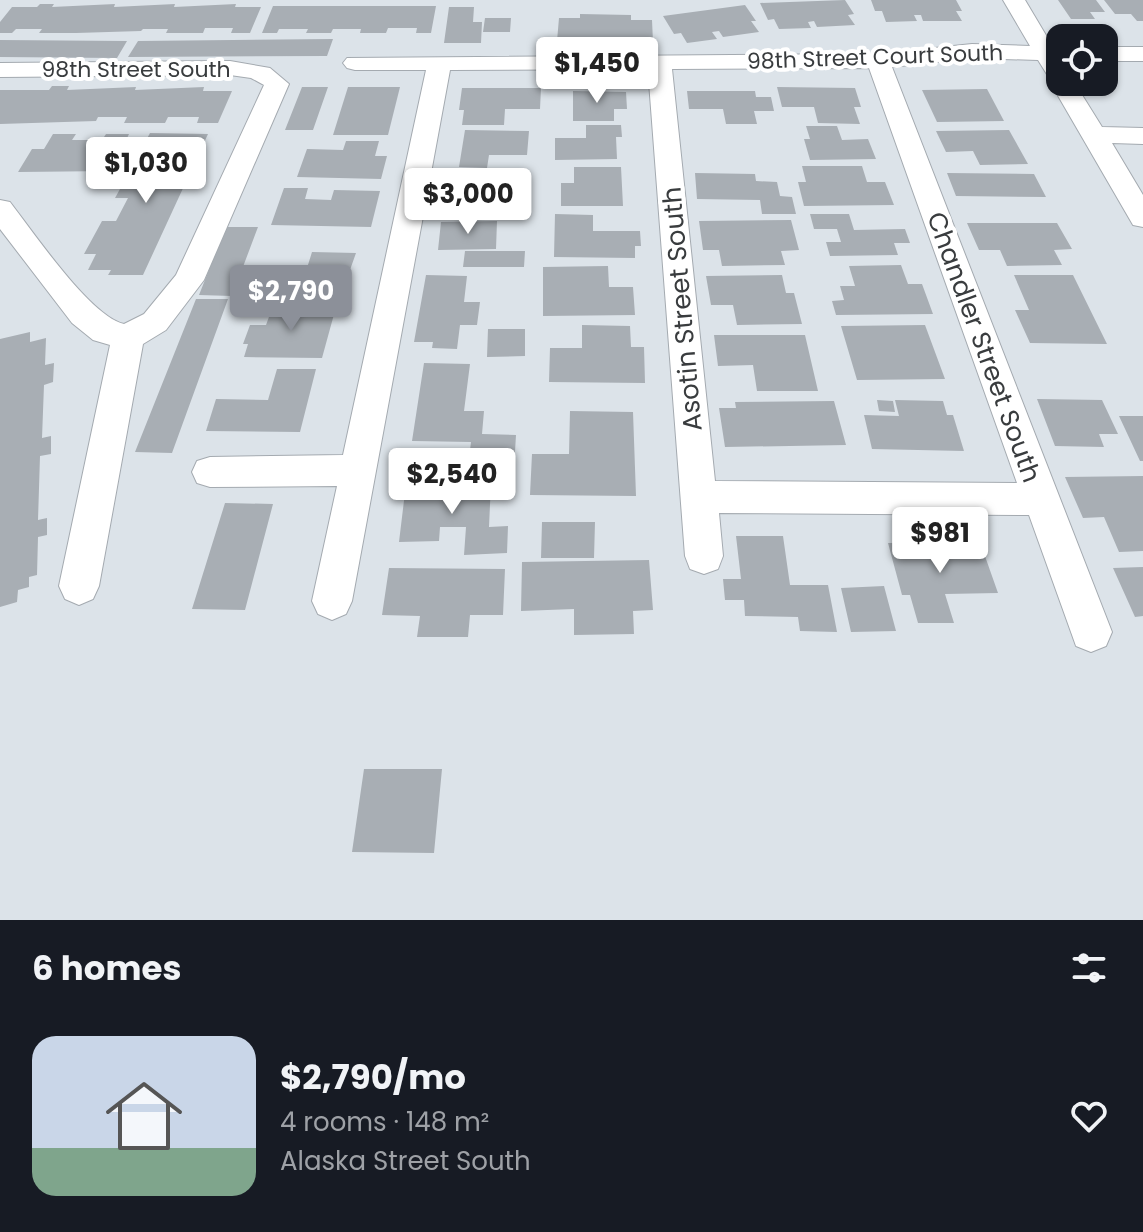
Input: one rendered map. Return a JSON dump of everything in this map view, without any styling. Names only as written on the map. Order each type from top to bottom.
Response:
[{"type":"street","points":[[1014,0],[1046,44]]},
{"type":"street","name":"98th Street Court South","points":[[355,63],[878,61],[972,51],[1046,54]]},
{"type":"street","points":[[1118,54],[1143,54]]},
{"type":"street","name":"Chandler Street South","points":[[878,61],[1091,632]]},
{"type":"street","name":"Asotin Street South","points":[[659,62],[704,556]]},
{"type":"street","points":[[332,601],[439,63]]},
{"type":"street","name":"98th Street South","points":[[0,70],[230,68],[270,77],[277,84],[189,280],[155,322],[128,337]]},
{"type":"street","points":[[1070,96],[1143,218]]},
{"type":"street","points":[[1093,135],[1143,136]]},
{"type":"street","points":[[0,209],[83,315],[104,332],[128,337],[79,586]]},
{"type":"street","points":[[210,472],[356,470]]},
{"type":"street","points":[[699,497],[1041,499]]},
{"type":"building","points":[[845,0],[854,14],[848,15],[855,25],[817,27],[814,21],[808,22],[811,28],[779,29],[774,19],[768,20],[760,3]]},
{"type":"building","points":[[871,0],[956,0],[962,11],[956,11],[962,21],[923,21],[921,15],[914,15],[917,21],[886,22],[882,11],[875,11]]},
{"type":"building","points":[[1058,0],[1096,0],[1105,12],[1090,12],[1095,19],[1071,19]]},
{"type":"building","points":[[1104,0],[1143,0],[1143,21],[1137,21],[1131,14],[1115,14]]},
{"type":"building","points":[[40,4],[54,4],[52,7],[236,4],[235,7],[261,7],[250,33],[231,33],[233,28],[205,28],[203,33],[166,33],[168,29],[143,29],[39,33],[42,29],[16,29],[12,33],[0,33],[0,22],[12,7],[37,7]]},
{"type":"building","points":[[745,5],[756,21],[751,21],[759,32],[723,37],[719,31],[712,32],[717,39],[687,43],[681,33],[674,34],[663,16]]},
{"type":"building","points":[[273,6],[436,6],[431,33],[416,33],[417,28],[388,28],[386,33],[360,33],[361,29],[306,33],[308,29],[279,29],[277,33],[262,33]]},
{"type":"building","points":[[449,7],[474,7],[473,22],[482,22],[481,43],[444,43]]},
{"type":"building","points":[[580,14],[631,15],[631,20],[652,20],[653,42],[557,41],[559,18],[580,18]]},
{"type":"building","points":[[485,18],[511,18],[510,32],[483,32]]},
{"type":"building","points":[[333,39],[327,56],[128,57],[138,41]]},
{"type":"building","points":[[0,40],[127,41],[117,58],[0,57]]},
{"type":"building","points":[[52,86],[69,86],[67,90],[204,87],[203,91],[232,91],[218,123],[197,123],[199,117],[168,117],[165,123],[124,123],[127,117],[98,117],[96,121],[0,124],[0,90],[49,90]]},
{"type":"building","points":[[302,87],[328,87],[313,130],[285,130]]},
{"type":"building","points":[[348,87],[400,87],[388,135],[333,135]]},
{"type":"building","points":[[777,87],[855,88],[861,107],[854,107],[860,124],[818,123],[814,107],[782,107]]},
{"type":"building","points":[[462,88],[541,88],[540,109],[505,109],[504,125],[462,125],[464,110],[459,110]]},
{"type":"building","points":[[987,89],[1004,121],[937,122],[922,90]]},
{"type":"building","points":[[573,91],[626,92],[627,109],[614,109],[614,121],[573,121]]},
{"type":"building","points":[[687,91],[755,91],[756,97],[771,97],[774,111],[754,111],[757,124],[726,124],[723,109],[689,109]]},
{"type":"building","points":[[586,125],[621,125],[622,137],[616,137],[617,159],[555,160],[555,138],[586,138]]},
{"type":"building","points":[[806,126],[837,126],[842,140],[868,139],[876,159],[810,160],[804,139],[810,139]]},
{"type":"building","points":[[465,130],[529,131],[527,155],[489,155],[487,168],[459,167]]},
{"type":"building","points":[[1009,130],[1028,164],[980,165],[973,151],[946,152],[936,131]]},
{"type":"building","points":[[150,133],[208,134],[143,275],[108,275],[111,270],[88,270],[96,254],[84,254],[102,221],[116,221],[128,198],[115,198],[130,171],[142,171],[154,148],[142,148]]},
{"type":"building","points":[[53,134],[76,134],[72,140],[102,140],[106,134],[129,134],[111,171],[18,172],[32,149],[44,149]]},
{"type":"building","points":[[346,141],[379,141],[375,156],[387,156],[381,179],[297,177],[307,149],[343,150]]},
{"type":"building","points":[[802,166],[862,166],[867,182],[885,182],[894,205],[804,206],[798,182],[806,182]]},
{"type":"building","points":[[574,167],[621,167],[623,206],[561,206],[561,183],[574,183]]},
{"type":"building","points":[[695,173],[755,174],[756,181],[777,182],[780,196],[792,197],[796,214],[762,214],[760,200],[697,199]]},
{"type":"building","points":[[947,173],[1034,174],[1046,197],[956,196]]},
{"type":"building","points":[[447,174],[530,175],[528,197],[504,197],[503,214],[448,214],[450,197],[444,197]]},
{"type":"building","points":[[284,188],[308,188],[305,199],[331,200],[334,190],[380,191],[371,227],[271,225]]},
{"type":"building","points":[[555,214],[593,215],[593,231],[640,231],[641,246],[635,246],[635,258],[554,257]]},
{"type":"building","points":[[810,214],[849,214],[854,230],[905,229],[910,243],[894,243],[898,255],[830,256],[826,242],[841,242],[837,229],[814,229]]},
{"type":"building","points":[[791,220],[799,250],[781,251],[785,265],[722,266],[719,250],[703,250],[699,221]]},
{"type":"building","points":[[497,221],[496,249],[438,250],[441,222]]},
{"type":"building","points":[[967,223],[1057,223],[1072,249],[1054,250],[1062,265],[1007,266],[1000,250],[979,250]]},
{"type":"building","points":[[226,227],[258,227],[232,296],[199,295]]},
{"type":"building","points":[[465,251],[525,251],[524,267],[463,267]]},
{"type":"building","points":[[312,252],[356,253],[340,298],[298,297]]},
{"type":"building","points":[[901,265],[908,284],[922,284],[933,314],[836,315],[832,301],[844,300],[840,286],[855,286],[849,266]]},
{"type":"building","points":[[256,266],[284,267],[275,297],[245,296]]},
{"type":"building","points":[[608,266],[609,287],[633,287],[635,315],[543,316],[543,267]]},
{"type":"building","points":[[426,275],[467,276],[464,302],[480,302],[477,325],[460,325],[457,349],[432,348],[433,342],[414,342]]},
{"type":"building","points":[[782,275],[786,293],[794,293],[802,324],[737,325],[733,305],[711,305],[706,276]]},
{"type":"building","points":[[1014,275],[1073,275],[1107,344],[1030,343],[1015,310],[1029,310]]},
{"type":"building","points":[[196,299],[228,299],[172,453],[135,452]]},
{"type":"building","points":[[273,306],[336,307],[322,358],[244,357],[248,344],[243,344],[250,325],[266,325]]},
{"type":"building","points":[[582,325],[630,326],[631,347],[644,347],[645,383],[549,382],[550,348],[582,348]]},
{"type":"building","points":[[925,325],[945,379],[857,380],[841,326]]},
{"type":"building","points":[[488,329],[525,329],[525,356],[487,357]]},
{"type":"building","points":[[30,332],[30,342],[46,338],[45,365],[54,363],[53,382],[44,385],[42,438],[51,436],[51,454],[40,456],[38,520],[47,518],[47,535],[38,537],[37,575],[29,577],[29,587],[18,590],[17,602],[0,607],[0,339]]},
{"type":"building","points":[[714,335],[805,335],[818,391],[757,391],[753,365],[718,366]]},
{"type":"building","points":[[424,363],[470,364],[464,411],[484,411],[482,434],[516,435],[514,468],[468,467],[471,442],[412,441]]},
{"type":"building","points":[[277,369],[316,369],[300,432],[206,431],[216,399],[268,400]]},
{"type":"building","points":[[1037,399],[1102,400],[1118,434],[1099,434],[1104,447],[1055,446]]},
{"type":"building","points":[[877,400],[893,401],[895,412],[879,411]]},
{"type":"building","points":[[895,400],[943,401],[947,415],[953,415],[964,451],[872,449],[864,415],[899,416]]},
{"type":"building","points":[[834,401],[846,445],[725,447],[719,408],[736,408],[735,402]]},
{"type":"building","points":[[570,411],[633,412],[636,496],[530,495],[532,454],[569,454]]},
{"type":"building","points":[[1119,416],[1143,416],[1143,461],[1140,461]]},
{"type":"building","points":[[1143,476],[1143,551],[1119,552],[1104,517],[1083,518],[1065,477]]},
{"type":"building","points":[[491,483],[489,527],[508,526],[507,553],[464,555],[466,527],[440,527],[439,541],[399,542],[406,484]]},
{"type":"building","points":[[225,503],[273,504],[245,610],[192,609]]},
{"type":"building","points":[[542,522],[595,522],[594,558],[541,558]]},
{"type":"building","points":[[736,536],[783,536],[790,585],[828,585],[837,632],[800,631],[798,617],[745,616],[744,600],[725,600],[723,579],[741,579]]},
{"type":"building","points":[[980,542],[998,593],[945,594],[954,623],[918,623],[910,595],[902,595],[888,543]]},
{"type":"building","points":[[649,560],[653,610],[633,611],[634,634],[574,635],[574,609],[521,611],[522,562]]},
{"type":"building","points":[[1143,567],[1143,616],[1135,617],[1113,568]]},
{"type":"building","points":[[389,568],[505,569],[503,615],[470,615],[468,637],[417,637],[420,616],[382,615]]},
{"type":"building","points":[[884,586],[896,631],[851,632],[841,588]]},
{"type":"building","points":[[364,769],[442,769],[434,853],[352,852]]}]
